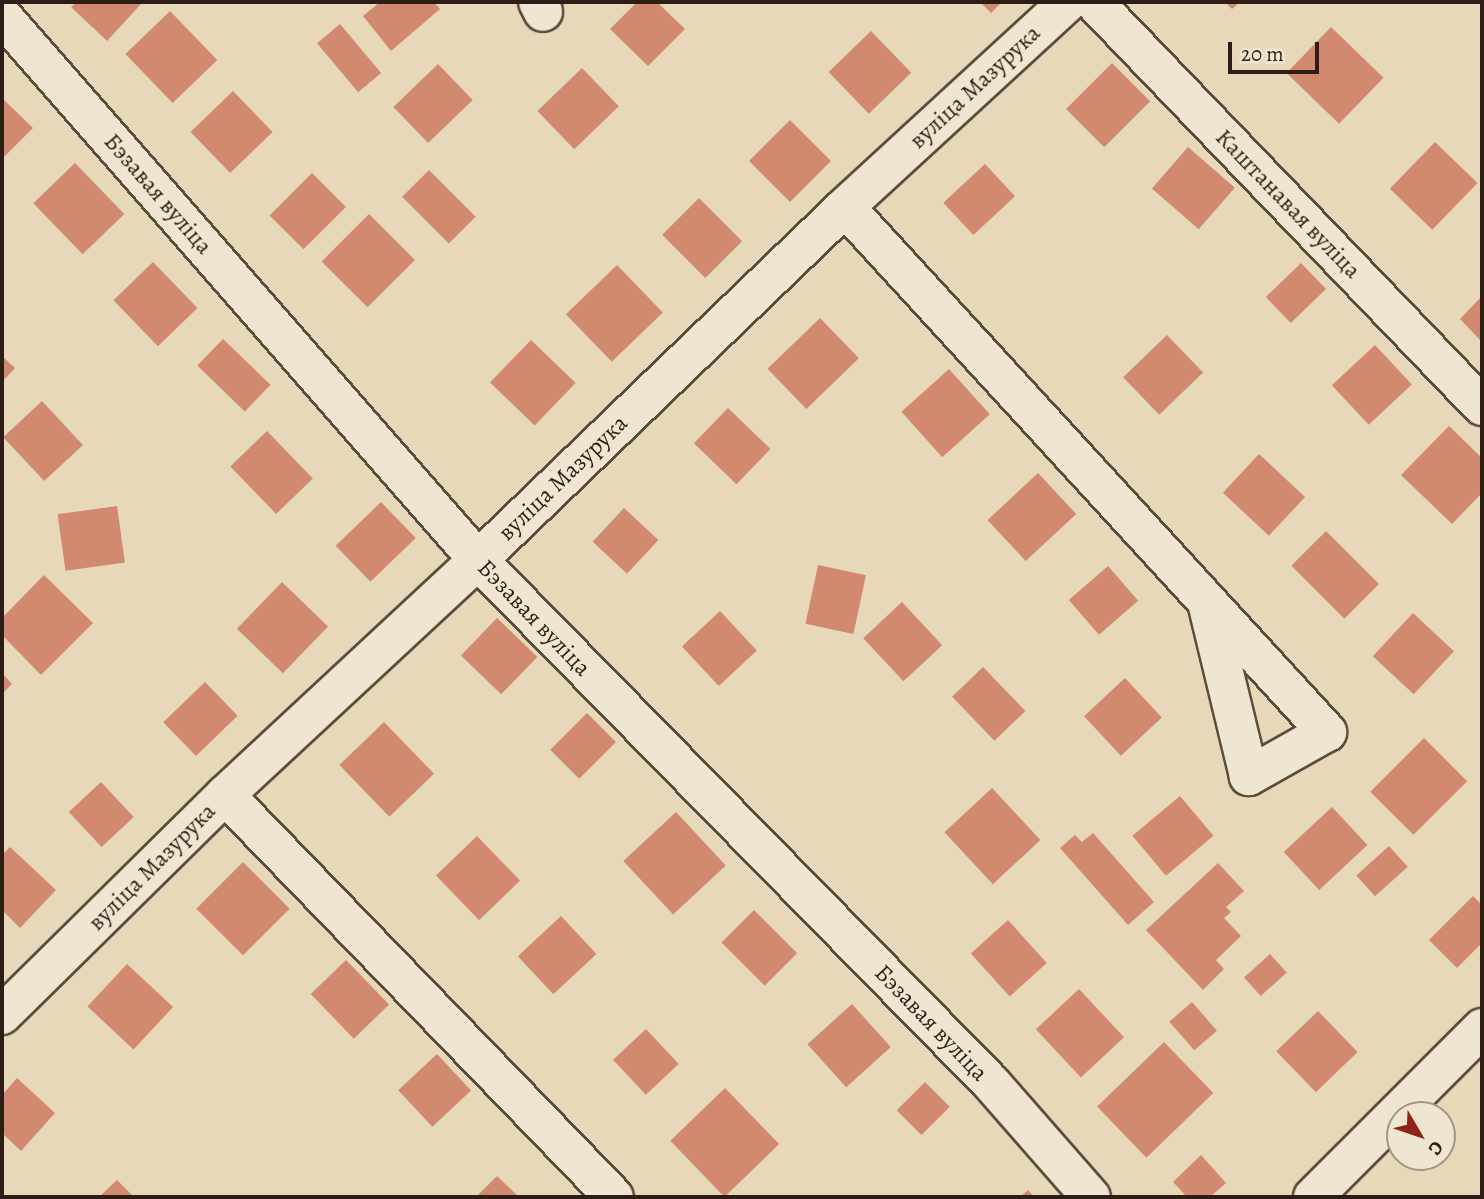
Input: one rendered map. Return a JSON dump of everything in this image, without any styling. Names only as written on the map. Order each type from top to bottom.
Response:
[{"type":"street","name":"вуліца Мазурука","points":[[2,1015],[225,795],[478,560],[845,206],[1068,2]]},
{"type":"street","name":"Каштанавая вуліца","points":[[1094,2],[1482,406]]},
{"type":"street","name":"Бэзавая вуліца","points":[[2,16],[478,560],[992,1084],[1091,1197]]},
{"type":"street","points":[[845,206],[1207,602]]},
{"type":"street","points":[[225,795],[614,1197]]},
{"type":"street","points":[[1313,1197],[1482,1028]]},
{"type":"building","points":[[77,2],[141,4],[107,41],[71,7]]},
{"type":"building","points":[[380,2],[434,2],[440,9],[391,51],[363,16]]},
{"type":"building","points":[[637,2],[657,2],[685,29],[648,66],[610,29]]},
{"type":"building","points":[[980,2],[1002,2],[991,13]]},
{"type":"building","points":[[1225,2],[1240,2],[1232,9]]},
{"type":"building","points":[[170,11],[217,60],[173,103],[125,54]]},
{"type":"building","points":[[340,24],[381,73],[358,92],[317,43]]},
{"type":"building","points":[[1331,27],[1384,78],[1339,124],[1287,73]]},
{"type":"building","points":[[871,31],[911,73],[869,114],[829,72]]},
{"type":"building","points":[[1112,63],[1150,101],[1104,147],[1066,109]]},
{"type":"building","points":[[438,64],[473,100],[428,143],[393,107]]},
{"type":"building","points":[[582,68],[619,106],[574,149],[537,111]]},
{"type":"building","points":[[233,91],[273,132],[230,173],[191,132]]},
{"type":"building","points":[[2,98],[33,128],[2,159]]},
{"type":"building","points":[[790,120],[831,161],[790,202],[749,161]]},
{"type":"building","points":[[1435,142],[1477,183],[1432,230],[1390,189]]},
{"type":"building","points":[[1188,147],[1235,188],[1199,229],[1152,189]]},
{"type":"building","points":[[75,163],[124,214],[83,254],[33,203]]},
{"type":"building","points":[[985,164],[1015,196],[973,235],[943,203]]},
{"type":"building","points":[[429,170],[476,217],[449,244],[402,197]]},
{"type":"building","points":[[312,173],[346,207],[304,249],[270,215]]},
{"type":"building","points":[[699,198],[742,241],[705,278],[662,235]]},
{"type":"building","points":[[369,214],[415,260],[368,307],[322,261]]},
{"type":"building","points":[[153,262],[197,308],[158,346],[113,300]]},
{"type":"building","points":[[1301,263],[1326,289],[1291,323],[1266,297]]},
{"type":"building","points":[[617,265],[663,312],[612,362],[566,314]]},
{"type":"building","points":[[1482,296],[1482,342],[1460,319]]},
{"type":"building","points":[[820,318],[859,358],[806,409],[767,369]]},
{"type":"building","points":[[1167,335],[1203,372],[1159,415],[1123,377]]},
{"type":"building","points":[[223,339],[270,385],[245,411],[197,366]]},
{"type":"building","points":[[531,340],[576,383],[535,426],[490,382]]},
{"type":"building","points":[[1375,345],[1412,384],[1369,425],[1332,385]]},
{"type":"building","points":[[2,356],[15,368],[2,382]]},
{"type":"building","points":[[949,369],[990,414],[942,457],[901,412]]},
{"type":"building","points":[[42,401],[83,445],[44,481],[3,437]]},
{"type":"building","points":[[728,408],[770,449],[736,484],[694,443]]},
{"type":"building","points":[[1449,426],[1482,458],[1482,493],[1452,524],[1401,475]]},
{"type":"building","points":[[267,431],[313,478],[276,514],[230,466]]},
{"type":"building","points":[[1259,454],[1305,497],[1269,536],[1223,493]]},
{"type":"building","points":[[1038,473],[1076,514],[1026,561],[988,520]]},
{"type":"building","points":[[381,502],[416,538],[370,582],[336,546]]},
{"type":"building","points":[[117,506],[125,562],[66,571],[58,514]]},
{"type":"building","points":[[624,508],[658,540],[627,574],[593,542]]},
{"type":"building","points":[[1326,531],[1379,584],[1344,619],[1291,566]]},
{"type":"building","points":[[818,565],[866,575],[853,634],[806,624]]},
{"type":"building","points":[[1108,566],[1138,601],[1099,635],[1069,600]]},
{"type":"building","points":[[44,575],[93,623],[41,675],[2,635],[2,618]]},
{"type":"building","points":[[282,582],[328,626],[283,673],[237,629]]},
{"type":"building","points":[[902,602],[942,645],[903,681],[863,638]]},
{"type":"building","points":[[720,611],[757,650],[719,686],[682,646]]},
{"type":"building","points":[[1413,613],[1454,651],[1414,694],[1373,656]]},
{"type":"building","points":[[497,618],[537,657],[501,694],[461,655]]},
{"type":"building","points":[[983,667],[1025,711],[994,741],[952,697]]},
{"type":"building","points":[[2,673],[12,684],[2,694]]},
{"type":"building","points":[[1125,678],[1162,717],[1121,756],[1084,716]]},
{"type":"building","points":[[205,682],[238,716],[196,756],[163,722]]},
{"type":"building","points":[[587,713],[616,742],[579,779],[550,750]]},
{"type":"building","points":[[384,722],[434,774],[389,817],[339,765]]},
{"type":"building","points":[[1424,738],[1467,781],[1413,835],[1370,792]]},
{"type":"building","points":[[101,782],[134,817],[102,847],[69,812]]},
{"type":"building","points":[[992,788],[1040,840],[993,884],[944,832]]},
{"type":"building","points":[[1180,796],[1213,836],[1166,876],[1133,836]]},
{"type":"building","points":[[1332,807],[1367,845],[1319,890],[1284,852]]},
{"type":"building","points":[[676,812],[726,865],[673,914],[623,861]]},
{"type":"building","points":[[1093,833],[1154,902],[1128,925],[1060,848],[1075,835],[1082,842]]},
{"type":"building","points":[[477,836],[520,881],[479,920],[436,876]]},
{"type":"building","points":[[1389,846],[1408,867],[1375,896],[1356,875]]},
{"type":"building","points":[[10,847],[56,890],[20,928],[2,910],[2,855]]},
{"type":"building","points":[[243,862],[290,909],[243,955],[196,909]]},
{"type":"building","points":[[1218,863],[1244,891],[1226,907],[1231,912],[1224,918],[1241,936],[1216,960],[1224,969],[1203,990],[1146,930]]},
{"type":"building","points":[[1473,896],[1482,905],[1482,943],[1457,968],[1429,940]]},
{"type":"building","points":[[754,910],[797,953],[765,986],[721,943]]},
{"type":"building","points":[[561,916],[596,954],[553,994],[518,956]]},
{"type":"building","points":[[1008,920],[1047,963],[1010,997],[971,953]]},
{"type":"building","points":[[1270,954],[1287,973],[1261,996],[1244,977]]},
{"type":"building","points":[[346,960],[389,1005],[354,1039],[311,994]]},
{"type":"building","points":[[127,964],[173,1007],[134,1049],[87,1006]]},
{"type":"building","points":[[1079,989],[1124,1037],[1081,1078],[1036,1029]]},
{"type":"building","points":[[1192,1002],[1217,1031],[1194,1050],[1169,1022]]},
{"type":"building","points":[[852,1004],[891,1047],[846,1087],[807,1044]]},
{"type":"building","points":[[1318,1011],[1358,1052],[1316,1092],[1276,1051]]},
{"type":"building","points":[[646,1029],[679,1064],[646,1095],[613,1060]]},
{"type":"building","points":[[1164,1042],[1213,1093],[1146,1158],[1097,1107]]},
{"type":"building","points":[[437,1054],[471,1091],[432,1127],[398,1090]]},
{"type":"building","points":[[17,1078],[55,1113],[21,1151],[2,1133],[2,1095]]},
{"type":"building","points":[[925,1082],[950,1107],[921,1135],[897,1110]]},
{"type":"building","points":[[725,1088],[779,1144],[725,1197],[670,1141]]},
{"type":"building","points":[[1201,1155],[1226,1183],[1210,1197],[1187,1197],[1173,1182]]},
{"type":"building","points":[[497,1176],[519,1197],[476,1197]]},
{"type":"building","points":[[117,1180],[134,1197],[99,1197]]},
{"type":"building","points":[[1028,1190],[1034,1197],[1020,1197]]}]
